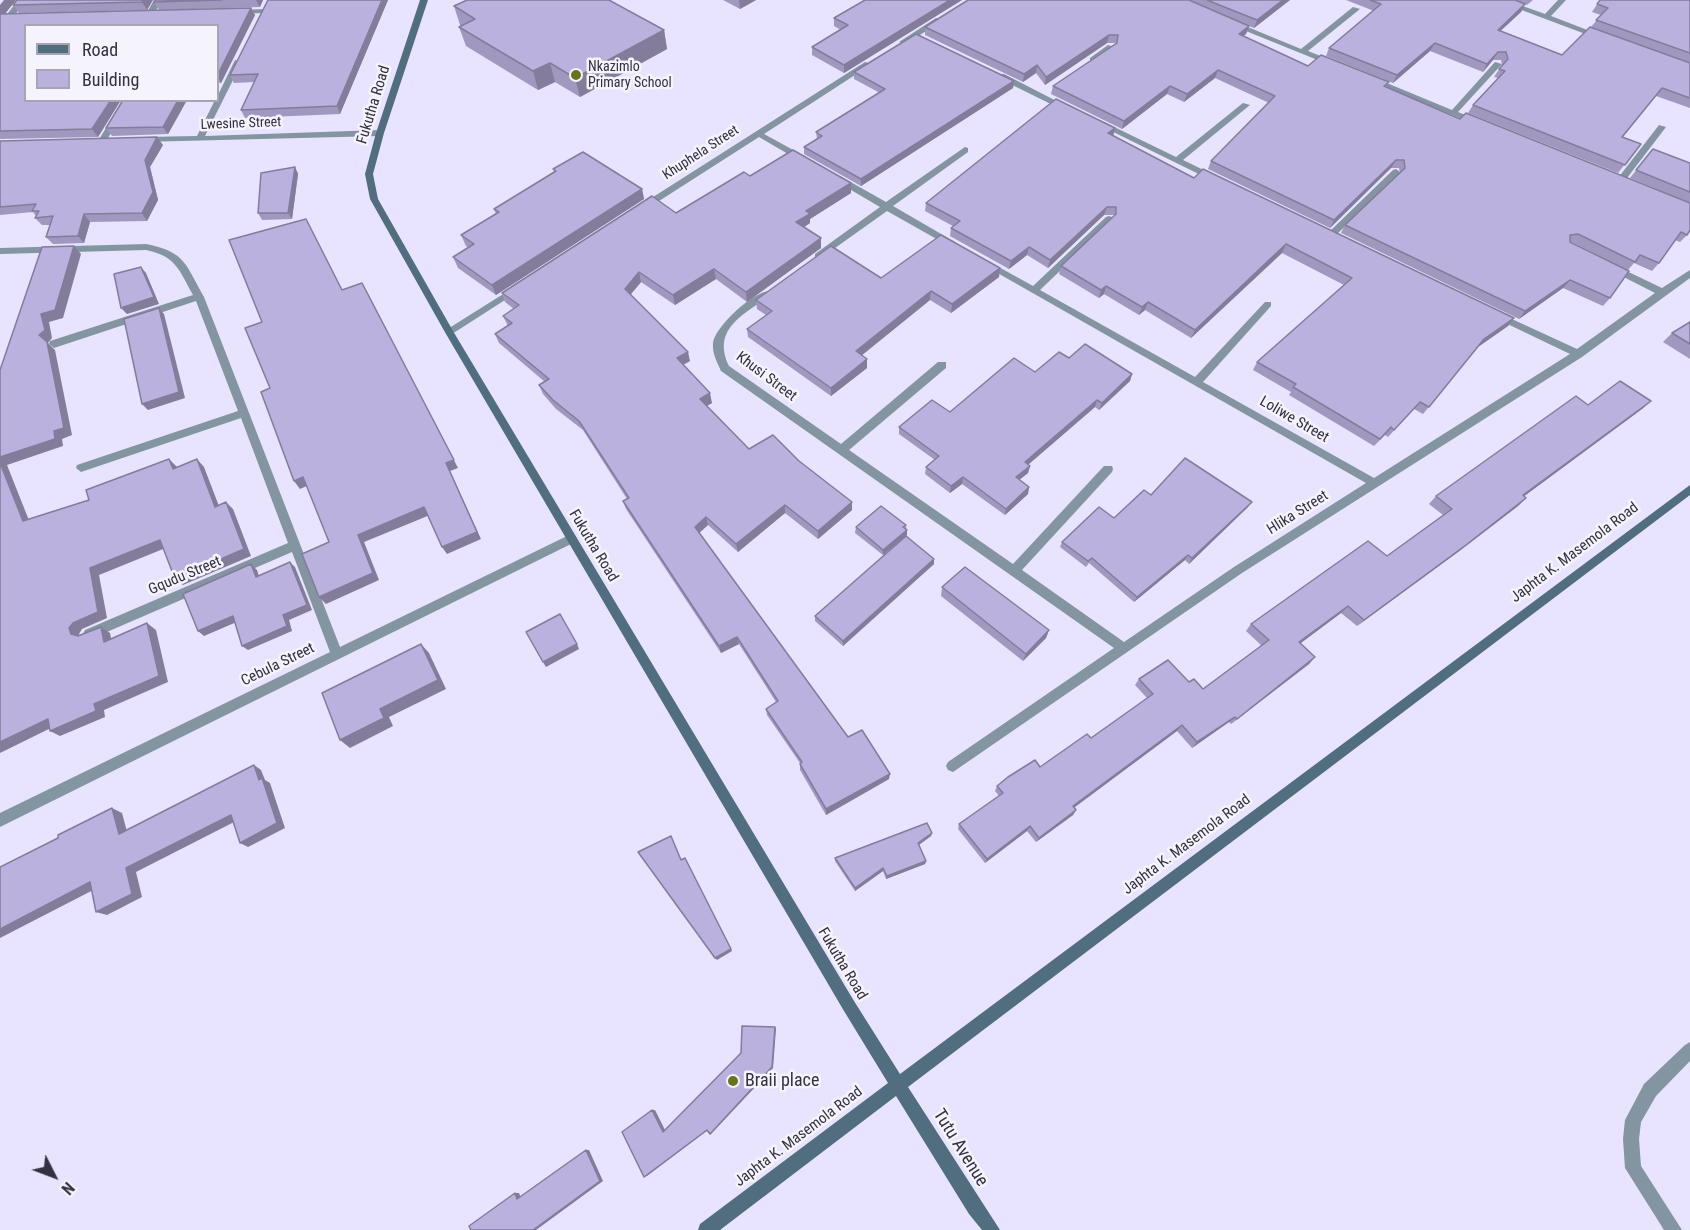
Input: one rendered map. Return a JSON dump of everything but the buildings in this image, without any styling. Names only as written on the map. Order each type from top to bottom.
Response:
[{"type":"street","points":[[4,18],[22,0]]},
{"type":"street","points":[[150,14],[158,0]]},
{"type":"street","points":[[258,22],[269,0]]},
{"type":"street","name":"Fukutha Road","points":[[424,0],[380,133],[369,174],[374,199],[571,539],[898,1085]]},
{"type":"street","points":[[1499,0],[1612,41]]},
{"type":"street","points":[[1546,17],[1562,0]]},
{"type":"street","points":[[1302,52],[1356,9]]},
{"type":"street","points":[[229,12],[263,11]]},
{"type":"street","points":[[895,47],[952,12]]},
{"type":"street","points":[[138,14],[161,14]]},
{"type":"street","points":[[4,18],[20,17]]},
{"type":"street","points":[[1227,22],[1335,65]]},
{"type":"street","points":[[915,35],[925,40]]},
{"type":"street","points":[[1085,65],[1111,47]]},
{"type":"street","points":[[219,100],[242,53]]},
{"type":"street","name":"Khuphela Street","points":[[630,215],[875,60]]},
{"type":"street","points":[[1453,113],[1498,63]]},
{"type":"street","points":[[988,70],[1072,111]]},
{"type":"street","points":[[1367,78],[1485,126]]},
{"type":"street","points":[[1040,95],[1049,89]]},
{"type":"street","points":[[102,141],[126,102]]},
{"type":"street","points":[[200,138],[218,102]]},
{"type":"street","points":[[1177,161],[1246,105]]},
{"type":"street","points":[[1093,121],[1228,186]]},
{"type":"street","points":[[1621,180],[1662,127]]},
{"type":"street","name":"Lwesine Street","points":[[135,140],[380,133]]},
{"type":"street","points":[[757,133],[817,167]]},
{"type":"street","points":[[91,142],[113,141]]},
{"type":"street","points":[[811,262],[965,150]]},
{"type":"street","points":[[826,172],[965,251]]},
{"type":"street","points":[[1331,235],[1396,172]]},
{"type":"street","points":[[1611,176],[1631,184]]},
{"type":"street","points":[[1034,290],[1109,219]]},
{"type":"street","points":[[1321,230],[1342,240]]},
{"type":"street","points":[[0,251],[146,247],[165,251],[178,260],[199,297],[337,654]]},
{"type":"street","name":"Loliwe Street","points":[[974,256],[1376,484]]},
{"type":"street","points":[[1599,262],[1663,293]]},
{"type":"street","name":"Hlika Street","points":[[954,766],[1238,570],[1578,354],[1690,273]]},
{"type":"street","points":[[449,332],[522,285]]},
{"type":"street","name":"Khusi Street","points":[[773,289],[726,324],[717,339],[718,356],[726,368],[1123,648]]},
{"type":"street","points":[[54,344],[199,297]]},
{"type":"street","points":[[1197,382],[1268,304]]},
{"type":"street","points":[[1492,313],[1578,354]]},
{"type":"street","points":[[842,450],[942,365]]},
{"type":"street","points":[[81,468],[244,413]]},
{"type":"street","points":[[1014,572],[1108,469]]},
{"type":"street","name":"Japhta K. Masemola Road","points":[[706,1230],[1690,489]]},
{"type":"street","name":"Cebula Street","points":[[0,819],[571,539]]},
{"type":"street","name":"Gqudu Street","points":[[87,634],[295,545]]},
{"type":"street","points":[[1674,1230],[1633,1168],[1631,1139],[1633,1120],[1650,1090],[1690,1050]]},
{"type":"street","name":"Tutu Avenue","points":[[898,1085],[975,1208],[992,1230]]},
{"type":"place","name":"Nkazimlo Primary School","points":[[576,75]]},
{"type":"place","name":"Braii place","points":[[733,1081]]}]
